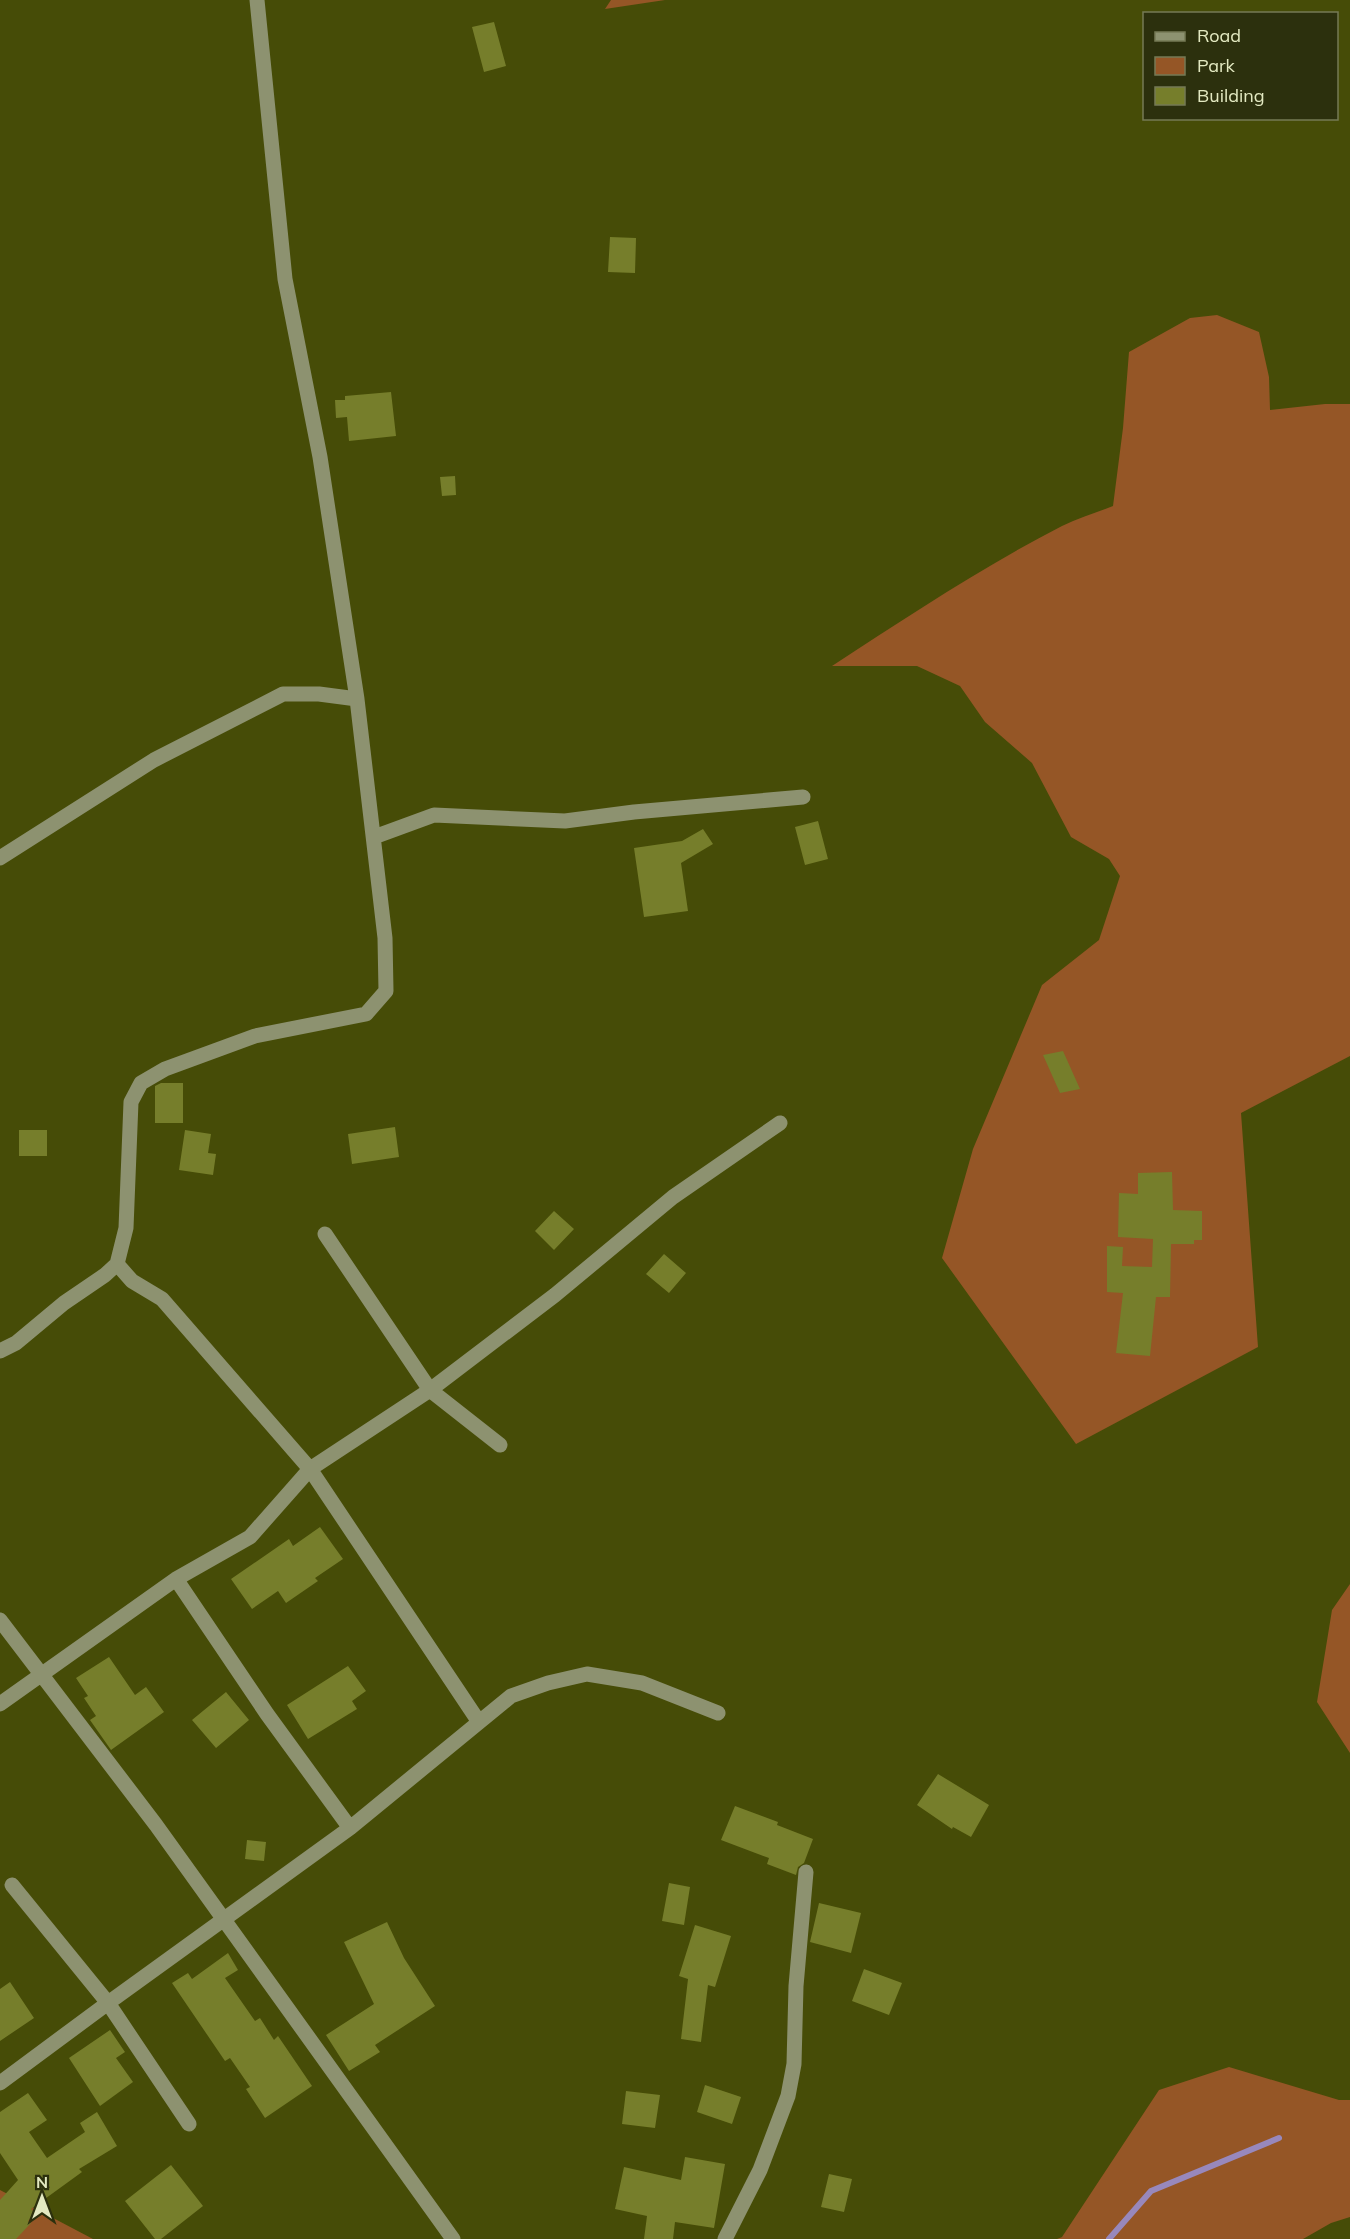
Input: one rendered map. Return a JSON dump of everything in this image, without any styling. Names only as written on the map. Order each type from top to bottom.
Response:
[{"type":"street","points":[[0,1351],[16,1343],[64,1303],[105,1275],[117,1263],[126,1228],[131,1102],[141,1083],[165,1069],[255,1035],[366,1014],[386,991],[386,938],[357,699],[320,457],[285,279],[257,0]]},
{"type":"street","points":[[0,858],[154,760],[283,694],[319,694],[357,699]]},
{"type":"street","points":[[374,837],[434,815],[565,821],[634,812],[803,797]]},
{"type":"street","points":[[0,1704],[176,1579],[250,1537],[310,1469],[430,1390],[555,1295],[673,1197],[780,1123]]},
{"type":"street","points":[[325,1234],[430,1390],[500,1445]]},
{"type":"street","points":[[117,1263],[132,1281],[162,1299],[310,1469],[479,1722]]},
{"type":"street","points":[[176,1579],[267,1714],[350,1828]]},
{"type":"street","points":[[0,1620],[156,1825],[453,2239]]},
{"type":"street","points":[[0,2083],[350,1828],[511,1696],[548,1683],[586,1674],[642,1683],[718,1713]]},
{"type":"street","points":[[725,2239],[760,2170],[788,2096],[794,2064],[796,1986],[807,1872]]},
{"type":"street","points":[[12,1885],[108,2003],[189,2124]]},
{"type":"green space","points":[[611,0],[665,0],[605,9]]},
{"type":"green space","points":[[1217,315],[1259,332],[1269,377],[1270,410],[1325,404],[1350,404],[1350,1056],[1241,1113],[1258,1347],[1076,1444],[942,1258],[973,1149],[1042,985],[1099,940],[1120,876],[1109,859],[1071,837],[1032,763],[985,722],[960,686],[917,666],[832,666],[1003,558],[1074,520],[1113,506],[1123,428],[1129,352],[1190,318]]},
{"type":"green space","points":[[1350,1584],[1350,1753],[1317,1702],[1332,1610]]},
{"type":"green space","points":[[1229,2067],[1339,2100],[1350,2100],[1350,2217],[1331,2223],[1303,2239],[1057,2239],[1062,2237],[1159,2090]]},
{"type":"green space","points":[[0,2190],[93,2239],[0,2239]]},
{"type":"building","points":[[494,22],[506,66],[484,72],[472,27]]},
{"type":"building","points":[[610,237],[636,238],[635,273],[608,272]]},
{"type":"building","points":[[391,392],[396,436],[349,441],[347,417],[336,418],[335,400],[345,400],[345,396]]},
{"type":"building","points":[[455,476],[456,495],[442,496],[440,477]]},
{"type":"building","points":[[818,821],[828,859],[805,865],[795,827]]},
{"type":"building","points":[[703,829],[713,844],[681,863],[688,911],[644,917],[634,848],[682,841]]},
{"type":"building","points":[[1063,1051],[1080,1089],[1060,1093],[1043,1055]]},
{"type":"building","points":[[161,1083],[183,1083],[183,1123],[155,1123],[155,1086]]},
{"type":"building","points":[[395,1127],[399,1157],[352,1164],[348,1134]]},
{"type":"building","points":[[19,1130],[47,1130],[47,1156],[19,1156]]},
{"type":"building","points":[[185,1130],[211,1134],[208,1153],[216,1154],[213,1175],[179,1170]]},
{"type":"building","points":[[1172,1172],[1173,1210],[1202,1211],[1202,1240],[1194,1240],[1194,1244],[1171,1244],[1170,1297],[1156,1297],[1150,1356],[1116,1353],[1123,1293],[1107,1292],[1107,1246],[1123,1247],[1122,1266],[1152,1267],[1153,1239],[1118,1237],[1119,1193],[1138,1194],[1138,1173]]},
{"type":"building","points":[[554,1211],[574,1229],[554,1250],[535,1231]]},
{"type":"building","points":[[664,1254],[686,1273],[669,1293],[646,1274]]},
{"type":"building","points":[[320,1527],[343,1559],[315,1578],[318,1581],[286,1603],[278,1591],[252,1609],[231,1579],[289,1539],[293,1546]]},
{"type":"building","points":[[109,1657],[135,1695],[146,1687],[164,1712],[111,1750],[90,1720],[96,1716],[84,1698],[88,1696],[76,1678]]},
{"type":"building","points":[[348,1666],[366,1691],[352,1701],[357,1709],[308,1739],[287,1705]]},
{"type":"building","points":[[226,1692],[249,1720],[216,1748],[192,1720]]},
{"type":"building","points":[[938,1774],[989,1805],[971,1837],[953,1827],[952,1829],[917,1805]]},
{"type":"building","points":[[735,1806],[778,1822],[777,1825],[813,1839],[804,1863],[798,1867],[796,1875],[767,1864],[769,1858],[721,1840]]},
{"type":"building","points":[[247,1840],[266,1842],[264,1861],[245,1859]]},
{"type":"building","points":[[669,1883],[690,1887],[684,1925],[662,1921]]},
{"type":"building","points":[[819,1903],[861,1913],[851,1953],[810,1942]]},
{"type":"building","points":[[387,1922],[404,1958],[435,2006],[375,2045],[380,2052],[349,2071],[326,2035],[374,2004],[344,1942]]},
{"type":"building","points":[[695,1925],[731,1936],[715,1987],[708,1985],[701,2042],[681,2039],[688,1979],[679,1976]]},
{"type":"building","points":[[228,1953],[238,1970],[225,1978],[255,2021],[260,2018],[274,2040],[278,2036],[312,2086],[265,2118],[246,2089],[250,2087],[230,2058],[225,2061],[172,1983],[188,1973],[192,1979]]},
{"type":"building","points":[[864,1969],[902,1983],[889,2015],[852,2001]]},
{"type":"building","points":[[10,1982],[34,2018],[0,2041],[0,1989]]},
{"type":"building","points":[[110,2030],[125,2052],[116,2058],[133,2082],[100,2106],[69,2058]]},
{"type":"building","points":[[705,2085],[741,2097],[732,2124],[697,2112]]},
{"type":"building","points":[[626,2091],[660,2095],[655,2128],[622,2124]]},
{"type":"building","points":[[28,2093],[47,2120],[29,2132],[47,2158],[85,2132],[80,2123],[97,2112],[117,2146],[79,2169],[82,2172],[31,2209],[35,2213],[28,2221],[31,2223],[16,2239],[0,2239],[0,2200],[18,2180],[0,2153],[0,2112]]},
{"type":"building","points":[[685,2157],[725,2164],[714,2228],[675,2222],[673,2239],[644,2239],[647,2216],[615,2209],[624,2167],[681,2180]]},
{"type":"building","points":[[171,2165],[203,2206],[161,2239],[155,2239],[125,2201]]},
{"type":"building","points":[[829,2174],[852,2179],[844,2212],[821,2207]]},
{"type":"waterway","points":[[1109,2239],[1151,2191],[1279,2138]]}]
